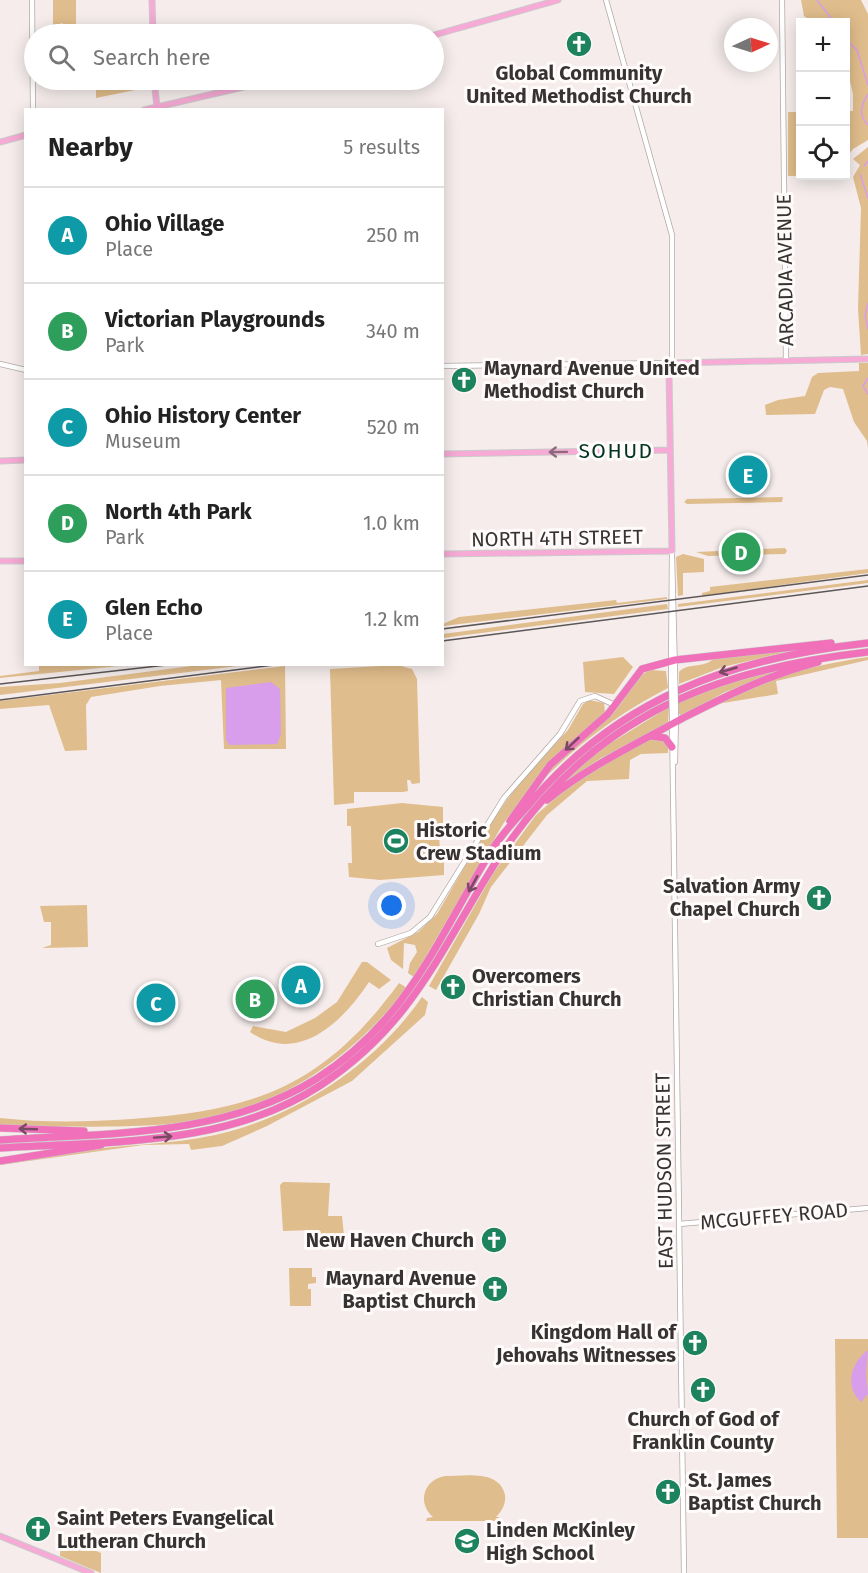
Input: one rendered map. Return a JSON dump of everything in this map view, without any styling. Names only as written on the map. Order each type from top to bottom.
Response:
[{"type":"highway","points":[[424,977],[517,809],[550,765],[615,705],[640,670],[648,666],[673,662],[827,644],[868,643]]},
{"type":"highway","points":[[495,846],[550,778],[589,743],[653,701],[723,671],[774,658],[868,643]]},
{"type":"highway","points":[[530,817],[578,776],[649,736],[674,719],[724,695],[784,671],[864,652]]},
{"type":"highway","points":[[0,1148],[180,1136],[230,1126],[279,1107],[320,1086],[364,1053],[410,998],[507,845],[558,782],[593,751],[631,723],[666,703],[699,689],[750,672],[864,652]]},
{"type":"highway","points":[[649,736],[657,735],[665,738],[672,747]]},
{"type":"highway","points":[[0,1140],[172,1127],[234,1116],[276,1100],[316,1079],[350,1055],[410,998]]},
{"type":"highway","points":[[0,1128],[98,1133]]},
{"type":"highway","points":[[0,1161],[133,1139]]},
{"type":"main road","points":[[32,0],[32,24]]},
{"type":"main road","points":[[152,0],[153,24]]},
{"type":"main road","points":[[444,32],[558,0]]},
{"type":"main road","name":"EAST HUDSON STREET","points":[[606,0],[671,233],[672,363],[669,372],[684,1573]]},
{"type":"main road","name":"ARCADIA AVENUE","points":[[782,0],[786,360]]},
{"type":"main road","points":[[33,90],[33,108]]},
{"type":"main road","points":[[155,90],[157,108],[232,90]]},
{"type":"main road","points":[[0,141],[24,135]]},
{"type":"main road","points":[[444,366],[868,359]]},
{"type":"main road","points":[[0,364],[24,370]]},
{"type":"main road","points":[[444,454],[670,450]]},
{"type":"main road","points":[[0,461],[24,460]]},
{"type":"main road","name":"NORTH 4TH STREET","points":[[444,554],[672,553]]},
{"type":"main road","points":[[0,561],[24,561]]},
{"type":"main road","points":[[378,944],[411,933],[430,917],[504,798],[560,734],[580,702],[595,696],[615,705]]},
{"type":"main road","name":"EAST HUDSON STREET","points":[[674,719],[672,747],[674,768]]},
{"type":"main road","name":"MCGUFFEY ROAD","points":[[679,1224],[868,1209]]},
{"type":"main road","points":[[0,1536],[91,1573]]},
{"type":"shaded area","points":[[53,0],[76,0],[76,24],[53,24]]},
{"type":"shaded area","points":[[801,0],[861,0],[868,14],[868,140],[850,153],[850,111],[853,111],[853,94],[850,81],[850,18],[807,18],[804,16]]},
{"type":"shaded area","points":[[96,90],[135,90],[96,98]]},
{"type":"shaded area","points":[[788,112],[796,112],[796,176],[788,176]]},
{"type":"shaded area","points":[[868,147],[868,354],[861,355],[858,309],[861,208],[853,177],[860,165],[853,159]]},
{"type":"shaded area","points":[[859,363],[868,363],[868,448],[867,441],[854,422],[843,389],[830,387],[824,390],[815,414],[766,415],[765,405],[778,400],[805,396],[812,377],[818,373],[859,371]]},
{"type":"shaded area","points":[[783,497],[782,502],[687,504],[684,502],[687,499]]},
{"type":"shaded area","points":[[785,548],[787,551],[785,554],[708,556],[696,552]]},
{"type":"shaded area","points":[[683,554],[704,559],[704,572],[683,573],[683,595],[678,596],[676,557]]},
{"type":"shaded area","points":[[868,569],[868,573],[702,596],[702,593],[710,591],[710,587]]},
{"type":"shaded area","points":[[868,580],[868,583],[678,607],[678,604]]},
{"type":"shaded area","points":[[667,597],[667,599],[444,626],[444,624],[459,617],[616,600],[617,603]]},
{"type":"shaded area","points":[[667,604],[668,609],[444,638],[444,634]]},
{"type":"shaded area","points":[[794,650],[723,667],[679,684],[679,672],[683,669],[705,664],[713,659]]},
{"type":"shaded area","points":[[623,657],[633,667],[614,694],[585,692],[583,662]]},
{"type":"shaded area","points":[[868,657],[868,660],[776,681],[778,694],[711,705],[748,687],[787,674]]},
{"type":"shaded area","points":[[39,666],[119,666],[0,678],[0,676],[39,671]]},
{"type":"shaded area","points":[[192,666],[238,666],[0,695],[0,687],[60,683]]},
{"type":"shaded area","points":[[285,666],[286,749],[224,749],[221,680],[160,686],[91,697],[86,705],[87,750],[65,751],[49,705],[0,709],[0,701]]},
{"type":"shaded area","points":[[401,666],[412,669],[417,679],[420,783],[412,784],[410,780],[407,780],[408,791],[403,792],[354,792],[354,803],[334,805],[330,669]]},
{"type":"shaded area","points":[[650,670],[666,671],[668,688],[600,730],[554,768],[540,783],[566,754],[619,707],[639,678]]},
{"type":"shaded area","points":[[781,670],[723,693],[683,716],[679,714],[679,703],[691,697]]},
{"type":"shaded area","points":[[271,682],[280,689],[281,734],[277,744],[229,745],[226,740],[226,688]]},
{"type":"shaded area","points":[[589,700],[604,703],[605,713],[549,762],[503,824],[414,977],[408,973],[410,963],[417,952],[415,945],[404,943],[403,969],[391,960],[387,948],[418,932],[437,914],[483,835],[506,801],[527,774],[568,730],[583,704]]},
{"type":"shaded area","points":[[669,707],[668,725],[601,758],[562,784],[601,749]]},
{"type":"shaded area","points":[[651,737],[661,738],[668,746],[668,753],[641,754],[630,760],[629,779],[587,781],[547,815],[491,887],[479,914],[436,990],[429,986],[494,872],[536,815],[576,780]]},
{"type":"shaded area","name":"Historic Crew Stadium","points":[[402,803],[443,807],[443,823],[439,823],[440,861],[444,861],[444,875],[380,880],[349,877],[348,863],[352,863],[351,826],[347,826],[347,809]]},
{"type":"shaded area","points":[[87,905],[88,947],[42,948],[51,945],[51,922],[44,922],[40,906]]},
{"type":"shaded area","points":[[362,962],[367,962],[391,980],[379,989],[369,982],[347,1011],[318,1034],[303,1041],[286,1044],[268,1041],[250,1032],[253,1026],[286,1032],[315,1018],[337,1002]]},
{"type":"shaded area","points":[[399,983],[407,988],[364,1035],[341,1055],[290,1089],[262,1102],[201,1120],[176,1123],[0,1128],[0,1118],[66,1122],[132,1119],[215,1109],[251,1100],[284,1087],[314,1069],[343,1047],[371,1018]]},
{"type":"shaded area","points":[[422,997],[428,1002],[425,1015],[352,1081],[267,1126],[222,1146],[191,1150],[189,1144],[143,1145],[0,1165],[37,1156],[198,1138],[245,1127],[304,1101],[357,1066],[403,1022]]},
{"type":"shaded area","points":[[283,1182],[330,1183],[328,1216],[342,1216],[345,1246],[313,1246],[313,1230],[283,1231],[280,1185]]},
{"type":"shaded area","points":[[289,1268],[312,1268],[312,1277],[316,1277],[316,1283],[308,1284],[308,1289],[311,1289],[311,1306],[290,1306]]},
{"type":"shaded area","points":[[835,1339],[868,1339],[868,1538],[837,1538]]},
{"type":"shaded area","points":[[868,1350],[866,1375],[868,1394],[861,1402],[851,1382],[857,1361]]},
{"type":"shaded area","points":[[471,1475],[496,1481],[502,1487],[505,1495],[503,1507],[496,1517],[499,1517],[499,1521],[426,1521],[427,1518],[433,1517],[425,1505],[427,1487],[438,1478]]},
{"type":"shaded area","points":[[61,1536],[101,1553],[101,1573],[60,1556]]},
{"type":"waterway","points":[[817,0],[831,18]]},
{"type":"waterway","points":[[850,44],[857,50],[868,85]]},
{"type":"waterway","points":[[868,94],[862,110],[868,125]]},
{"type":"waterway","points":[[864,166],[868,161]]},
{"type":"waterway","points":[[860,174],[868,198]]},
{"type":"waterway","points":[[868,303],[865,315],[868,329]]},
{"type":"waterway","points":[[868,378],[863,386],[868,394]]},
{"type":"railway","points":[[444,629],[868,575]]},
{"type":"railway","points":[[444,641],[868,586]]},
{"type":"railway","points":[[0,684],[158,666]]},
{"type":"railway","points":[[0,700],[266,666]]},
{"type":"place","name":"Global Community United Methodist Church","points":[[579,44]]},
{"type":"place","name":"Maynard Avenue United Methodist Church","points":[[464,380]]},
{"type":"place","name":"Glen Echo","points":[[748,475]]},
{"type":"place","name":"North 4th Park","points":[[741,552]]},
{"type":"place","name":"Historic Crew Stadium","points":[[396,841]]},
{"type":"place","name":"Salvation Army Chapel Church","points":[[819,898]]},
{"type":"place","name":"Ohio Village","points":[[301,985]]},
{"type":"place","name":"Overcomers Christian Church","points":[[453,987]]},
{"type":"place","name":"Victorian Playgrounds","points":[[255,999]]},
{"type":"place","name":"Ohio History Center","points":[[156,1003]]},
{"type":"place","name":"New Haven Church","points":[[494,1240]]},
{"type":"place","name":"Maynard Avenue Baptist Church","points":[[495,1289]]},
{"type":"place","name":"Kingdom Hall of Jehovahs Witnesses","points":[[695,1343]]},
{"type":"place","name":"Church of God of Franklin County","points":[[703,1390]]},
{"type":"place","name":"St. James Baptist Church","points":[[668,1492]]},
{"type":"place","name":"Saint Peters Evangelical Lutheran Church","points":[[38,1529]]},
{"type":"place","name":"Linden McKinley High School","points":[[467,1541]]},
{"type":"district","name":"SOHUD","points":[[616,451]]}]
